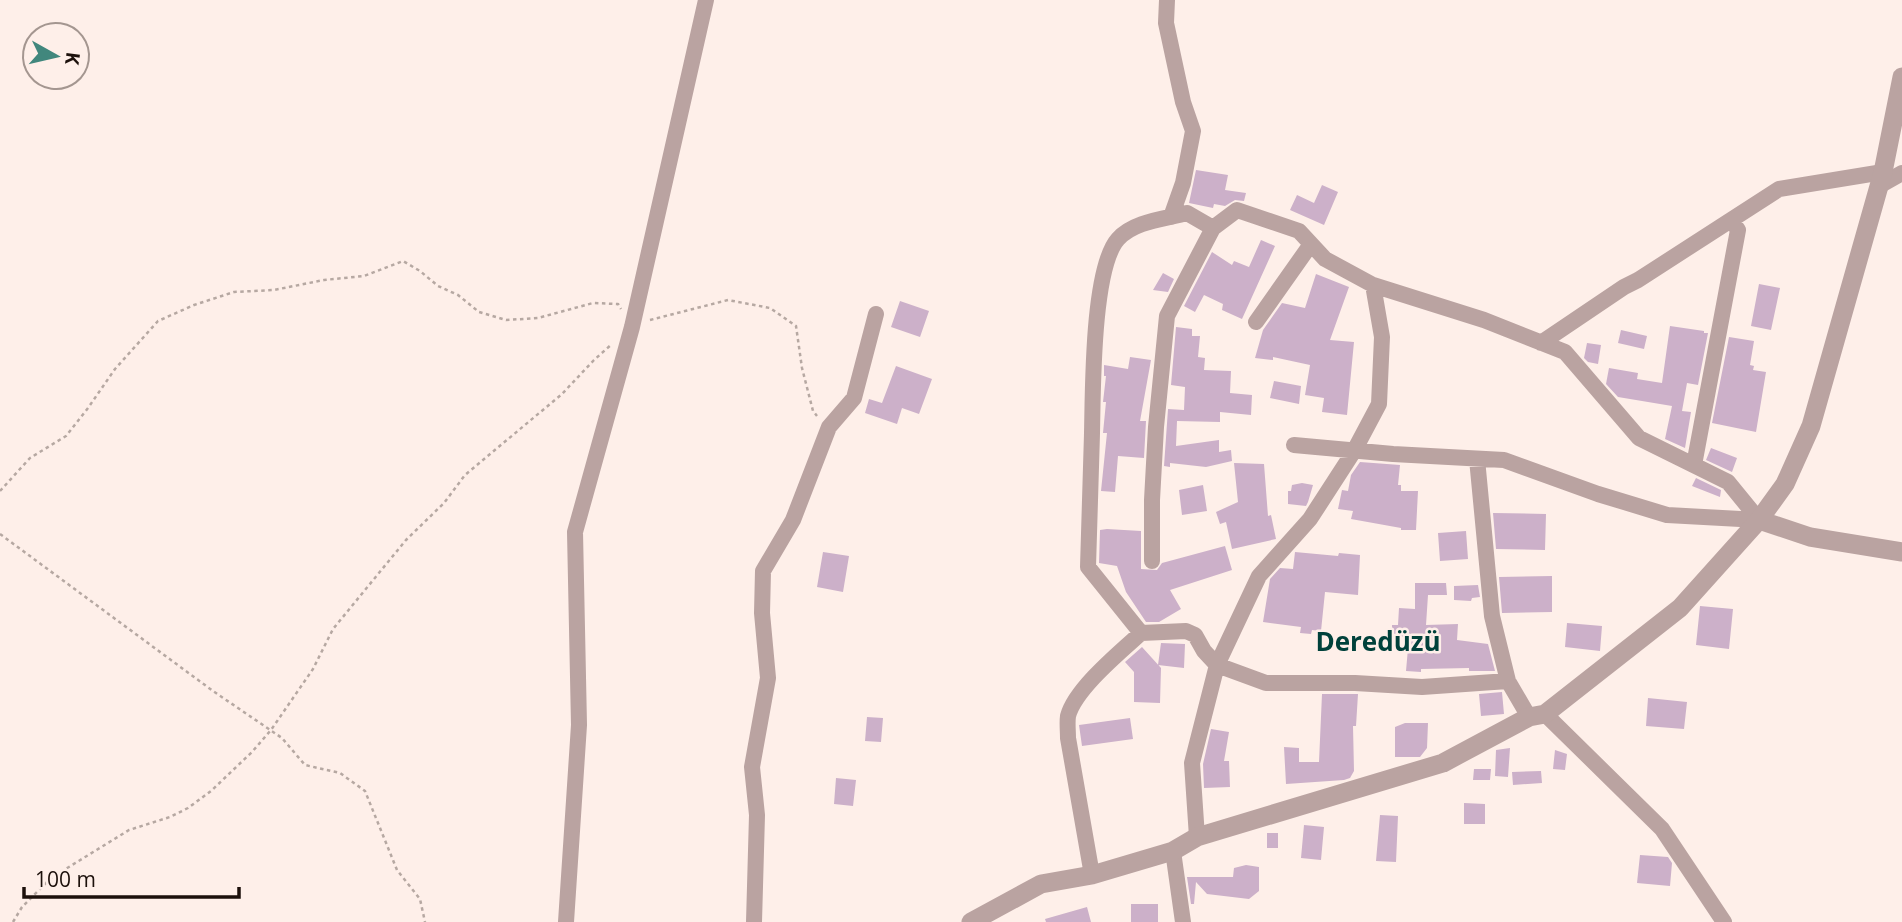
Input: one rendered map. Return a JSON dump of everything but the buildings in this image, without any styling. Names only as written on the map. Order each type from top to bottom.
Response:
[{"type":"street","points":[[566,922],[579,725],[575,532],[632,327],[706,0]]},
{"type":"street","points":[[1167,0],[1166,23],[1193,131],[1183,183],[1171,217]]},
{"type":"street","points":[[971,922],[1041,884],[1092,875],[1172,851],[1197,837],[1443,763],[1537,715],[1680,608],[1759,520],[1785,484],[1811,426],[1888,177],[1902,77]]},
{"type":"street","points":[[1541,343],[1624,287],[1780,189],[1888,177]]},
{"type":"street","points":[[1152,561],[1156,427],[1167,316],[1213,228],[1237,210],[1299,231],[1325,259],[1373,285],[1484,320],[1564,352],[1639,438],[1728,482],[1759,520]]},
{"type":"street","points":[[1141,633],[1088,567],[1095,338],[1101,291],[1110,252],[1118,238],[1138,225],[1187,214],[1213,228]]},
{"type":"street","points":[[1694,465],[1738,230],[1731,221]]},
{"type":"street","points":[[1256,322],[1311,244]]},
{"type":"street","points":[[1197,837],[1192,763],[1217,665],[1259,576],[1310,519],[1354,451],[1379,404],[1382,337],[1373,285]]},
{"type":"street","points":[[754,922],[757,815],[752,767],[768,678],[762,613],[763,571],[793,520],[829,427],[854,398],[876,314]]},
{"type":"street","points":[[1294,445],[1504,460],[1598,494],[1667,515],[1759,520],[1810,537],[1902,552]]},
{"type":"street","points":[[1477,459],[1492,616],[1508,681],[1537,715],[1662,829],[1724,922]]},
{"type":"street","points":[[1092,875],[1068,738],[1068,718],[1071,708],[1090,681],[1141,633],[1186,631],[1195,635],[1217,665],[1266,683],[1354,683],[1422,687],[1508,681]]},
{"type":"street","points":[[1172,851],[1183,922]]},
{"type":"path","points":[[0,491],[30,458],[66,436],[115,369],[158,321],[234,292],[274,290],[364,276],[403,261],[438,286],[458,295],[479,312],[506,320],[538,318],[593,303],[618,304],[632,327]]},
{"type":"path","points":[[13,922],[22,907],[51,878],[129,830],[170,817],[211,791],[252,752],[271,730],[313,668],[333,629],[406,540],[444,503],[465,475],[562,394],[594,360],[632,327],[656,317],[728,300],[770,308],[796,326],[802,368],[813,411],[829,427]]},
{"type":"path","points":[[0,534],[213,691],[282,738],[305,765],[340,773],[365,791],[397,870],[420,899],[425,922]]},
{"type":"district","name":"Deredüzü","points":[[1378,642]]}]
